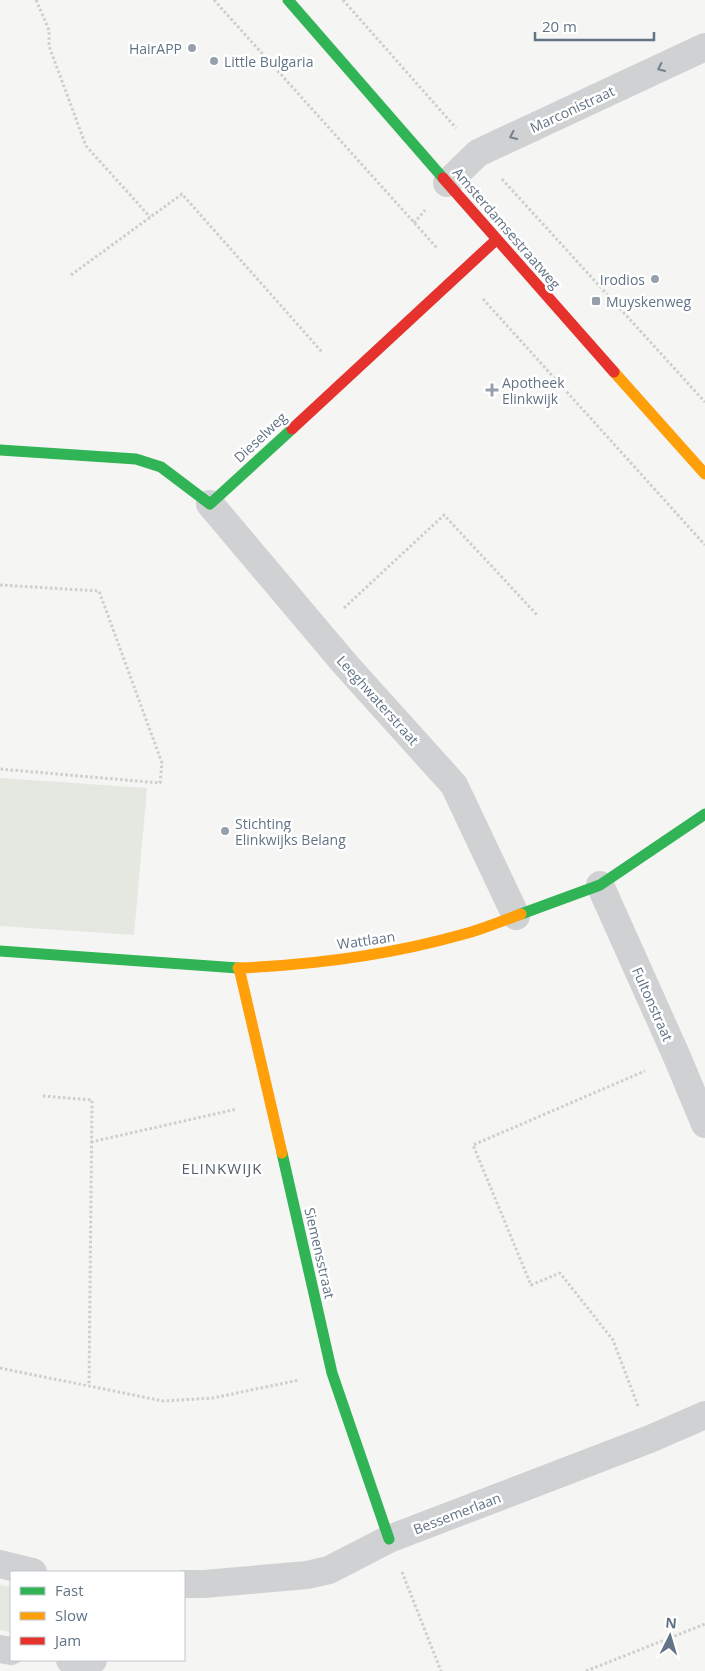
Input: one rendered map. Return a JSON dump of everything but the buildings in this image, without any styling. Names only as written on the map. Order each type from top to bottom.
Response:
[{"type":"street","name":"Amsterdamsestraatweg","points":[[288,0],[496,240],[705,474]]},
{"type":"street","name":"Marconistraat","points":[[447,183],[478,153],[705,47]]},
{"type":"street","name":"Dieselweg","points":[[210,504],[496,240]]},
{"type":"street","points":[[0,450],[136,459],[161,467],[210,504]]},
{"type":"street","name":"Leeghwaterstraat","points":[[210,504],[318,632],[454,785],[516,916]]},
{"type":"street","name":"Wattlaan","points":[[0,951],[239,968],[330,960],[402,950],[465,934],[600,884],[705,814]]},
{"type":"street","name":"Fultonstraat","points":[[600,884],[705,1124]]},
{"type":"street","name":"Siemensstraat","points":[[239,968],[332,1373],[389,1539]]},
{"type":"street","name":"Bessemerlaan","points":[[190,1589],[307,1575],[329,1570],[389,1539],[650,1439],[705,1415]]},
{"type":"street","points":[[0,1564],[29,1571]]},
{"type":"path","points":[[36,0],[48,30],[49,46],[86,146],[150,217]]},
{"type":"path","points":[[214,0],[229,16]]},
{"type":"path","name":"Amsterdamsestraatweg","points":[[343,0],[478,153],[705,402]]},
{"type":"path","points":[[71,274],[182,194],[346,379]]},
{"type":"path","points":[[318,632],[444,515],[538,616]]},
{"type":"path","points":[[0,585],[99,591],[162,762],[160,783],[0,770]]},
{"type":"path","points":[[650,1439],[613,1340],[560,1273],[531,1285],[473,1145],[677,1057]]},
{"type":"path","points":[[43,1096],[92,1100],[89,1385]]},
{"type":"path","points":[[91,1142],[270,1102]]},
{"type":"path","points":[[0,1368],[163,1401],[213,1398],[332,1373]]},
{"type":"path","points":[[389,1539],[441,1671]]},
{"type":"path","points":[[586,1671],[705,1624]]},
{"type":"shaded area","points":[[0,778],[147,788],[134,935],[0,926]]},
{"type":"shaded area","points":[[0,1585],[10,1587],[10,1632],[0,1630]]},
{"type":"traffic: fast","points":[[288,0],[443,178]]},
{"type":"traffic: fast","points":[[0,450],[136,459],[161,467],[210,504],[292,429]]},
{"type":"traffic: fast","points":[[521,914],[600,885],[705,814]]},
{"type":"traffic: fast","points":[[0,951],[238,968]]},
{"type":"traffic: fast","points":[[282,1153],[332,1373],[389,1539]]},
{"type":"traffic: slow","points":[[614,372],[705,474]]},
{"type":"traffic: slow","points":[[238,968],[352,958],[408,948],[464,934],[521,914]]},
{"type":"traffic: slow","points":[[239,968],[282,1153]]},
{"type":"traffic: jam","points":[[443,178],[614,372]]},
{"type":"traffic: jam","points":[[292,429],[496,240]]},
{"type":"place","name":"HairAPP","points":[[192,48]]},
{"type":"place","name":"Little Bulgaria","points":[[214,61]]},
{"type":"place","name":"Irodios","points":[[655,279]]},
{"type":"place","name":"Muyskenweg","points":[[596,301]]},
{"type":"place","name":"Apotheek Elinkwijk","points":[[492,390]]},
{"type":"place","name":"Stichting Elinkwijks Belang","points":[[225,831]]},
{"type":"district","name":"ELINKWIJK","points":[[222,1168]]}]
